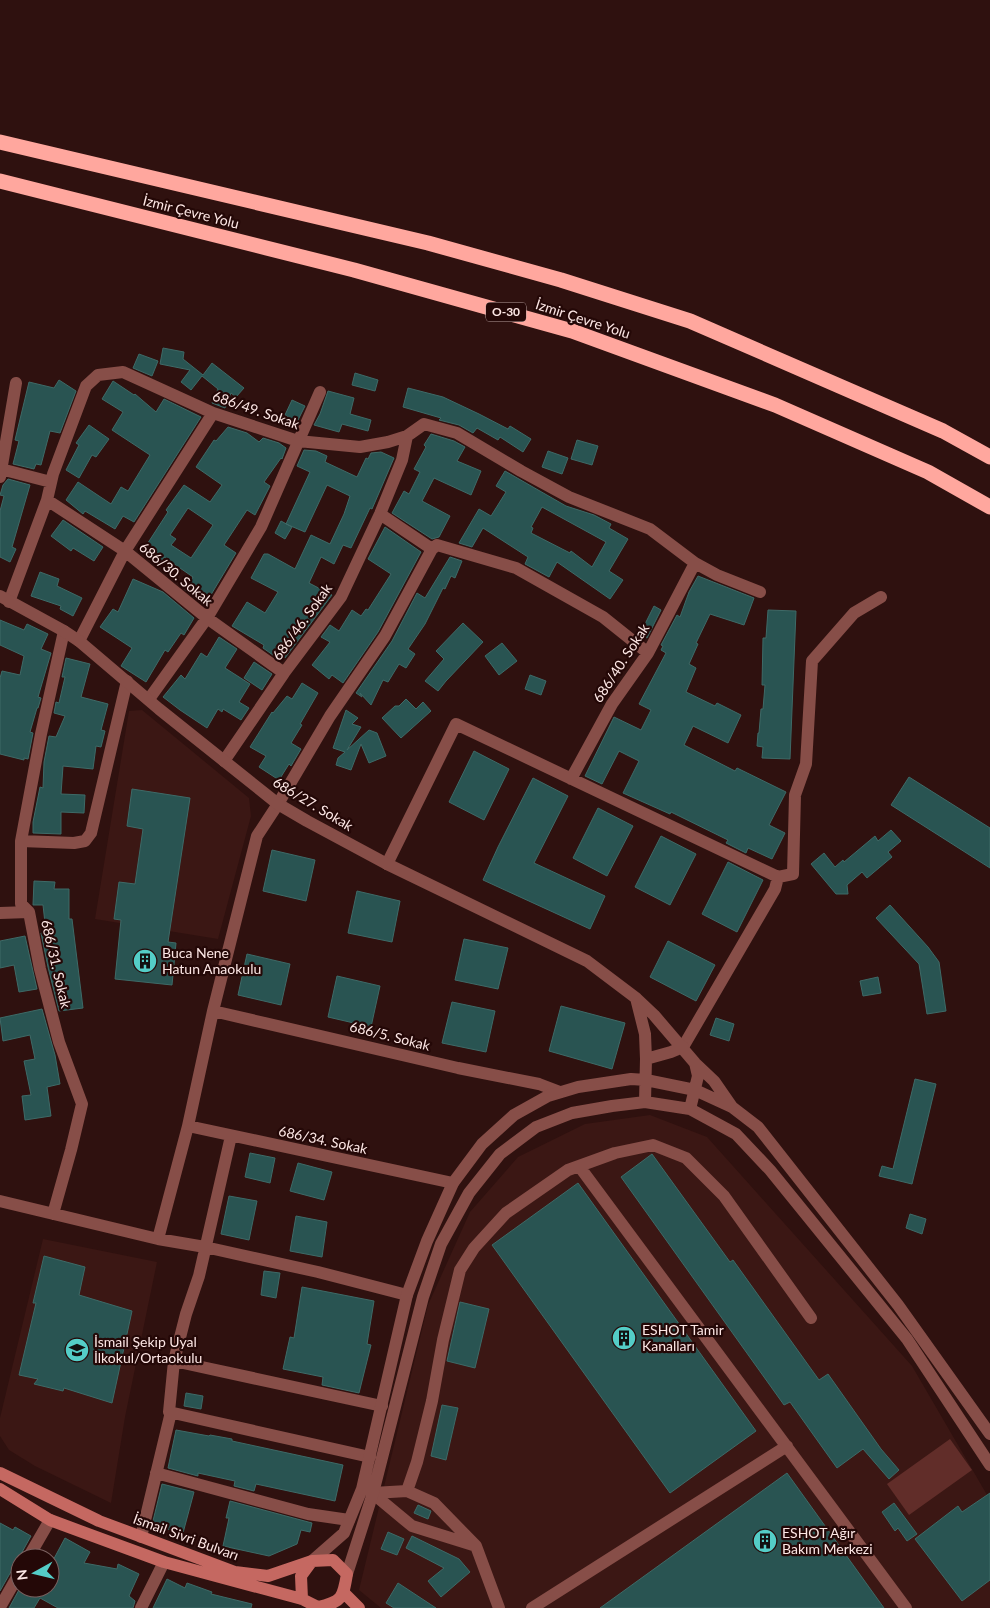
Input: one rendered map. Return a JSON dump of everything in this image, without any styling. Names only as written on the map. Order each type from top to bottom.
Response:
[{"type":"highway","name":"İzmir Çevre Yolu","points":[[0,142],[428,243],[571,283],[690,321],[943,431],[990,457]]},
{"type":"highway","name":"İzmir Çevre Yolu","points":[[0,181],[354,270],[572,331],[775,405],[928,472],[990,507]]},
{"type":"main road","name":"İsmail Sivri Bulvarı","points":[[0,1473],[99,1521],[235,1572],[268,1576],[312,1560]]},
{"type":"main road","name":"İsmail Sivri Bulvarı","points":[[0,1489],[50,1520],[164,1562],[302,1599],[319,1607]]},
{"type":"main road","points":[[302,1599],[302,1576],[312,1560],[333,1560],[347,1574],[344,1593],[334,1604],[319,1607]]},
{"type":"main road","points":[[344,1593],[359,1608]]},
{"type":"street","name":"686/49. Sokak","points":[[5,599],[47,500],[53,474],[86,386],[98,375],[123,372],[213,413],[298,441],[360,447],[388,442],[407,436],[424,424],[457,433],[521,471],[569,496],[650,529],[695,563],[716,575],[760,592]]},
{"type":"street","points":[[16,383],[1,473],[51,482]]},
{"type":"street","points":[[149,700],[207,618],[261,527],[320,392]]},
{"type":"street","points":[[79,641],[125,551],[213,413]]},
{"type":"street","name":"686/46. Sokak","points":[[224,761],[284,673],[341,597],[380,514],[402,460],[407,436]]},
{"type":"street","name":"686/30. Sokak","points":[[47,500],[88,525],[125,551],[207,618],[284,673]]},
{"type":"street","points":[[380,514],[432,549]]},
{"type":"street","points":[[158,1239],[188,1126],[213,1011],[257,836],[330,716],[385,636],[432,549],[437,546],[516,568],[603,616],[648,654]]},
{"type":"street","name":"686/40. Sokak","points":[[570,779],[612,704],[648,654],[695,563]]},
{"type":"street","points":[[388,864],[456,724],[778,877],[793,874],[795,795],[806,764],[812,661],[854,613],[881,597]]},
{"type":"street","name":"686/27. Sokak","points":[[5,599],[64,630],[79,641],[278,804],[388,864],[587,961],[636,998],[714,1081],[732,1107]]},
{"type":"street","name":"686/31. Sokak","points":[[53,1214],[82,1104],[59,1042],[40,969],[30,912],[21,904],[21,841],[40,734],[64,630]]},
{"type":"street","points":[[21,841],[74,843],[85,841],[91,833],[127,681]]},
{"type":"street","points":[[646,1059],[683,1047],[775,889],[778,877]]},
{"type":"street","points":[[0,913],[30,912]]},
{"type":"street","points":[[636,998],[645,1034],[645,1102]]},
{"type":"street","name":"686/5. Sokak","points":[[213,1011],[458,1068],[539,1084],[560,1092]]},
{"type":"street","points":[[690,1109],[698,1076],[696,1063]]},
{"type":"street","points":[[368,1491],[370,1457],[407,1295],[427,1241],[452,1183],[482,1144],[514,1115],[548,1096],[560,1092],[622,1080],[646,1080],[694,1090],[732,1107],[758,1127],[898,1305],[990,1434]]},
{"type":"street","points":[[347,1574],[368,1491],[423,1297],[441,1244],[469,1193],[500,1154],[536,1128],[572,1113],[612,1106],[645,1102],[690,1109],[736,1134],[770,1170],[907,1339],[990,1464]]},
{"type":"street","name":"686/34. Sokak","points":[[188,1126],[452,1183]]},
{"type":"street","points":[[141,1537],[171,1412],[169,1412],[174,1361],[186,1314],[199,1276],[231,1136]]},
{"type":"street","points":[[407,1491],[417,1462],[432,1401],[443,1340],[460,1270],[474,1248],[506,1213],[568,1170],[615,1153],[653,1145],[686,1158],[724,1196],[811,1318]]},
{"type":"street","points":[[579,1166],[906,1608]]},
{"type":"street","points":[[0,1201],[158,1239],[318,1272],[407,1295]]},
{"type":"street","points":[[174,1361],[382,1406]]},
{"type":"street","points":[[171,1412],[370,1457]]},
{"type":"street","points":[[532,1608],[787,1446]]},
{"type":"street","points":[[156,1473],[308,1514],[350,1520]]},
{"type":"street","points":[[368,1491],[407,1491],[434,1503],[476,1546],[499,1608]]},
{"type":"street","points":[[368,1491],[412,1526],[476,1546]]},
{"type":"street","name":"İsmail Sivri Bulvarı","points":[[312,1560],[344,1533],[368,1491]]},
{"type":"street","points":[[34,1548],[50,1520]]},
{"type":"street","points":[[140,1608],[164,1562]]},
{"type":"street","points":[[0,1607],[10,1590]]},
{"type":"shaded area","points":[[142,710],[249,798],[251,816],[218,939],[95,919],[129,711]]},
{"type":"shaded area","points":[[650,1115],[707,1137],[912,1366],[990,1500],[990,1608],[381,1608],[359,1590],[428,1305],[470,1212],[518,1157],[585,1124]]},
{"type":"shaded area","name":"İsmail Şekip Uyal İlkokul/Ortaokulu","points":[[43,1239],[157,1262],[125,1417],[111,1503],[35,1466],[9,1450],[0,1436],[0,1418]]},
{"type":"shaded area","points":[[950,1439],[972,1470],[909,1515],[887,1484]]},
{"type":"building","points":[[163,348],[184,352],[183,359],[203,375],[212,363],[244,388],[236,397],[231,393],[225,408],[212,403],[218,389],[202,376],[191,390],[181,382],[190,370],[160,364]]},
{"type":"building","points":[[139,354],[158,361],[152,376],[133,368]]},
{"type":"building","points":[[355,373],[378,380],[375,391],[352,385]]},
{"type":"building","points":[[59,380],[76,391],[60,433],[50,431],[41,465],[36,464],[34,469],[13,464],[19,441],[15,440],[29,382],[54,388]]},
{"type":"building","points":[[113,381],[135,394],[156,412],[164,399],[201,417],[134,522],[123,516],[115,529],[85,511],[83,514],[66,500],[78,482],[111,504],[121,487],[128,491],[150,455],[112,430],[123,412],[102,399]]},
{"type":"building","points":[[408,388],[443,397],[508,429],[510,426],[531,439],[523,452],[500,437],[498,440],[477,428],[473,433],[459,425],[439,420],[441,418],[403,407]]},
{"type":"building","points":[[328,391],[354,398],[350,414],[371,420],[368,431],[342,424],[339,432],[314,425]]},
{"type":"building","points":[[292,400],[305,406],[297,422],[285,415]]},
{"type":"building","points":[[89,425],[109,439],[96,457],[92,455],[79,478],[66,470],[79,445],[76,443]]},
{"type":"building","points":[[228,427],[247,433],[259,442],[263,438],[279,443],[286,448],[282,459],[264,482],[270,486],[255,515],[247,510],[224,545],[236,553],[206,603],[203,604],[185,590],[193,577],[164,557],[160,563],[142,552],[168,512],[166,510],[184,485],[210,502],[222,485],[196,467],[214,440],[216,441]],"holes":[[[188,508],[213,525],[191,558],[171,545],[176,539],[170,535]]]},
{"type":"building","points":[[431,434],[454,441],[465,447],[457,461],[481,471],[471,495],[434,478],[422,501],[450,516],[439,537],[432,539],[392,513],[404,491],[409,494],[420,472],[414,469]]},
{"type":"building","points":[[577,440],[598,446],[592,465],[571,459]]},
{"type":"building","points":[[304,450],[316,451],[327,456],[325,462],[357,477],[366,458],[368,459],[371,453],[381,452],[394,458],[372,509],[370,508],[351,548],[343,545],[334,564],[321,557],[309,583],[332,595],[285,658],[283,656],[280,660],[263,648],[264,645],[232,626],[247,602],[265,613],[278,592],[251,578],[264,554],[268,554],[295,569],[311,535],[330,544],[344,514],[350,496],[327,485],[305,532],[286,524],[310,472],[297,466]]},
{"type":"building","points":[[548,451],[568,458],[562,474],[542,467]]},
{"type":"building","points":[[505,471],[566,506],[594,515],[611,524],[609,528],[628,539],[609,571],[623,580],[610,599],[557,562],[549,577],[525,564],[528,557],[483,528],[472,547],[459,543],[479,509],[491,516],[506,492],[496,486]],"holes":[[[542,507],[606,542],[592,567],[571,551],[570,553],[531,533],[533,528],[531,527]]]},
{"type":"building","points":[[8,479],[30,485],[12,547],[16,549],[10,562],[0,557],[0,511],[4,496],[0,495],[3,485]]},
{"type":"building","points":[[63,520],[103,547],[94,561],[73,548],[71,551],[51,536]]},
{"type":"building","points":[[281,521],[292,527],[285,539],[275,533]]},
{"type":"building","points":[[385,527],[421,552],[378,632],[343,683],[332,675],[329,679],[312,665],[330,642],[321,637],[330,625],[339,631],[352,610],[361,616],[366,609],[368,610],[391,574],[368,559]]},
{"type":"building","points":[[450,557],[462,561],[455,578],[451,576],[445,589],[443,588],[425,624],[408,649],[415,654],[406,668],[399,664],[388,682],[383,680],[371,705],[360,693],[362,697],[356,693],[392,641],[417,593],[425,598]]},
{"type":"building","points":[[40,572],[59,579],[57,586],[82,598],[73,616],[60,609],[61,606],[31,596]]},
{"type":"building","points":[[698,576],[754,598],[744,625],[710,614],[696,643],[698,644],[689,664],[696,668],[686,692],[715,706],[717,703],[741,715],[728,743],[693,726],[684,745],[735,771],[737,768],[786,792],[769,825],[785,833],[772,859],[748,848],[746,853],[726,843],[728,840],[671,812],[670,814],[623,793],[639,761],[619,751],[602,784],[585,776],[614,717],[641,730],[651,710],[639,704],[666,653],[661,650],[663,646],[661,645],[677,615],[680,617],[689,592]]},
{"type":"building","points":[[133,579],[163,592],[194,618],[184,635],[181,633],[168,652],[165,650],[146,682],[121,666],[132,648],[100,627],[113,609],[118,612]]},
{"type":"building","points":[[654,606],[661,610],[647,638],[640,634]]},
{"type":"building","points":[[768,610],[796,611],[790,759],[762,758],[763,747],[757,746],[765,685],[762,685],[763,638],[766,638]]},
{"type":"building","points":[[0,620],[24,630],[27,624],[48,634],[41,649],[51,653],[38,697],[41,698],[30,732],[33,733],[28,759],[24,758],[24,760],[0,754],[0,678],[2,671],[20,675],[24,656],[0,645]]},
{"type":"building","points":[[463,623],[483,642],[438,691],[425,681],[444,659],[436,651]]},
{"type":"building","points":[[219,637],[237,649],[225,668],[250,684],[239,702],[249,708],[241,720],[223,709],[222,712],[218,709],[207,728],[163,697],[181,675],[185,679],[201,653],[207,657]]},
{"type":"building","points":[[502,643],[517,661],[499,675],[485,656]]},
{"type":"building","points":[[66,658],[90,664],[81,697],[108,704],[101,730],[105,731],[101,747],[96,746],[93,769],[63,766],[61,794],[85,795],[84,813],[61,812],[61,834],[33,833],[33,822],[40,787],[43,788],[44,762],[49,736],[56,737],[65,716],[54,713],[56,702],[59,703],[65,677],[62,677]]},
{"type":"building","points":[[254,662],[272,674],[262,690],[244,678]]},
{"type":"building","points":[[530,675],[546,681],[541,695],[525,689]]},
{"type":"building","points":[[302,683],[318,693],[291,743],[301,749],[291,766],[289,764],[279,780],[259,767],[266,756],[250,747],[272,712],[287,696],[292,699]]},
{"type":"building","points":[[406,699],[416,709],[423,702],[431,711],[401,738],[382,718]]},
{"type":"building","points":[[346,710],[358,718],[352,724],[361,727],[347,750],[369,730],[377,733],[386,756],[369,763],[361,744],[351,770],[336,765],[338,758],[345,752],[333,748]]},
{"type":"building","points":[[474,751],[509,769],[484,820],[449,802]]},
{"type":"building","points":[[909,777],[990,828],[990,868],[891,805]]},
{"type":"building","points":[[533,778],[568,796],[534,863],[605,896],[590,929],[483,880]]},
{"type":"building","points":[[132,789],[190,798],[168,942],[176,943],[172,985],[115,979],[121,920],[114,919],[119,882],[135,884],[143,829],[127,826]]},
{"type":"building","points":[[598,808],[633,826],[607,876],[573,858]]},
{"type":"building","points":[[891,830],[901,841],[888,852],[892,857],[867,878],[862,872],[847,885],[848,894],[836,894],[811,864],[824,853],[835,867],[843,860],[844,862],[875,836],[878,841]]},
{"type":"building","points":[[661,836],[696,854],[670,905],[635,887]]},
{"type":"building","points":[[272,850],[315,860],[306,901],[263,891]]},
{"type":"building","points":[[728,862],[763,880],[737,932],[702,914]]},
{"type":"building","points":[[34,881],[55,882],[54,889],[69,889],[69,919],[72,919],[83,1008],[59,1011],[41,933],[46,932],[43,905],[33,905]]},
{"type":"building","points":[[357,891],[400,901],[392,942],[348,933]]},
{"type":"building","points":[[890,905],[939,962],[946,1011],[927,1014],[919,964],[876,918]]},
{"type":"building","points":[[25,936],[37,989],[19,992],[14,965],[0,968],[0,941]]},
{"type":"building","points":[[464,939],[508,948],[498,989],[455,980]]},
{"type":"building","points":[[668,941],[715,965],[696,1001],[650,977]]},
{"type":"building","points":[[247,954],[290,964],[281,1005],[238,995]]},
{"type":"building","points":[[337,976],[380,986],[371,1027],[328,1017]]},
{"type":"building","points":[[878,977],[881,993],[863,996],[860,981]]},
{"type":"building","points":[[452,1002],[495,1011],[486,1052],[442,1043]]},
{"type":"building","points":[[561,1006],[625,1023],[612,1069],[549,1051]]},
{"type":"building","points":[[42,1009],[55,1055],[60,1084],[47,1087],[51,1116],[25,1120],[22,1096],[31,1095],[24,1061],[35,1059],[30,1035],[3,1041],[0,1018]]},
{"type":"building","points":[[716,1018],[734,1024],[729,1041],[710,1035]]},
{"type":"building","points":[[915,1079],[936,1084],[912,1184],[879,1176],[882,1166],[893,1169]]},
{"type":"building","points":[[250,1153],[275,1158],[270,1183],[245,1177]]},
{"type":"building","points":[[652,1154],[730,1262],[733,1260],[819,1380],[828,1374],[881,1449],[899,1470],[889,1479],[863,1449],[837,1468],[790,1402],[784,1405],[621,1177]]},
{"type":"building","points":[[298,1163],[332,1172],[324,1200],[290,1191]]},
{"type":"building","name":"ESHOT Tamir Kanalları","points":[[578,1183],[756,1431],[670,1493],[492,1245]]},
{"type":"building","points":[[229,1196],[257,1201],[249,1240],[221,1234]]},
{"type":"building","points":[[910,1214],[926,1219],[922,1234],[906,1228]]},
{"type":"building","points":[[296,1216],[327,1222],[322,1257],[290,1251]]},
{"type":"building","points":[[44,1256],[85,1267],[79,1295],[132,1311],[112,1403],[64,1388],[63,1391],[34,1384],[38,1379],[19,1375],[36,1303],[33,1303]]},
{"type":"building","points":[[264,1271],[280,1273],[276,1298],[261,1295]]},
{"type":"building","points":[[302,1287],[374,1301],[367,1344],[371,1345],[359,1393],[322,1385],[323,1377],[283,1369],[290,1337],[294,1338]]},
{"type":"building","points":[[460,1302],[489,1309],[475,1368],[447,1361]]},
{"type":"building","points":[[186,1393],[203,1396],[201,1409],[184,1406]]},
{"type":"building","points":[[442,1405],[458,1408],[446,1460],[431,1456]]},
{"type":"building","points":[[176,1430],[232,1439],[232,1441],[343,1465],[335,1501],[256,1484],[254,1491],[234,1486],[235,1481],[198,1473],[198,1476],[168,1468]]},
{"type":"building","name":"ESHOT Ağır Bakım Merkezi","points":[[787,1473],[884,1608],[600,1608]]},
{"type":"building","points":[[162,1484],[194,1492],[183,1533],[152,1525]]},
{"type":"building","points":[[990,1493],[990,1580],[962,1601],[915,1539],[958,1506],[962,1512]]},
{"type":"building","points":[[230,1501],[312,1523],[310,1532],[301,1530],[297,1544],[269,1556],[223,1546],[229,1518],[226,1518]]},
{"type":"building","points":[[894,1503],[917,1534],[907,1541],[898,1528],[895,1531],[882,1512]]},
{"type":"building","points":[[418,1505],[431,1511],[428,1519],[414,1513]]},
{"type":"building","points":[[0,1523],[13,1530],[15,1527],[31,1536],[24,1548],[10,1548],[10,1573],[0,1591]]},
{"type":"building","points":[[388,1532],[404,1539],[397,1555],[381,1549]]},
{"type":"building","points":[[412,1536],[459,1559],[470,1572],[441,1597],[428,1581],[444,1568],[406,1548]]},
{"type":"building","points":[[65,1538],[90,1552],[84,1563],[117,1569],[118,1564],[139,1574],[129,1596],[135,1601],[133,1608],[58,1608],[40,1598],[60,1598],[60,1548]]},
{"type":"building","points":[[167,1579],[185,1588],[187,1583],[212,1592],[211,1594],[252,1604],[251,1608],[153,1608]]},
{"type":"building","points":[[398,1583],[436,1608],[394,1608],[386,1603]]},
{"type":"building","points":[[14,1598],[40,1598],[34,1608],[9,1608]]},
{"type":"place","name":"Buca Nene Hatun Anaokulu","points":[[145,961]]},
{"type":"place","name":"ESHOT Tamir Kanalları","points":[[624,1338]]},
{"type":"place","name":"İsmail Şekip Uyal İlkokul/Ortaokulu","points":[[77,1350]]},
{"type":"place","name":"ESHOT Ağır Bakım Merkezi","points":[[765,1541]]}]
